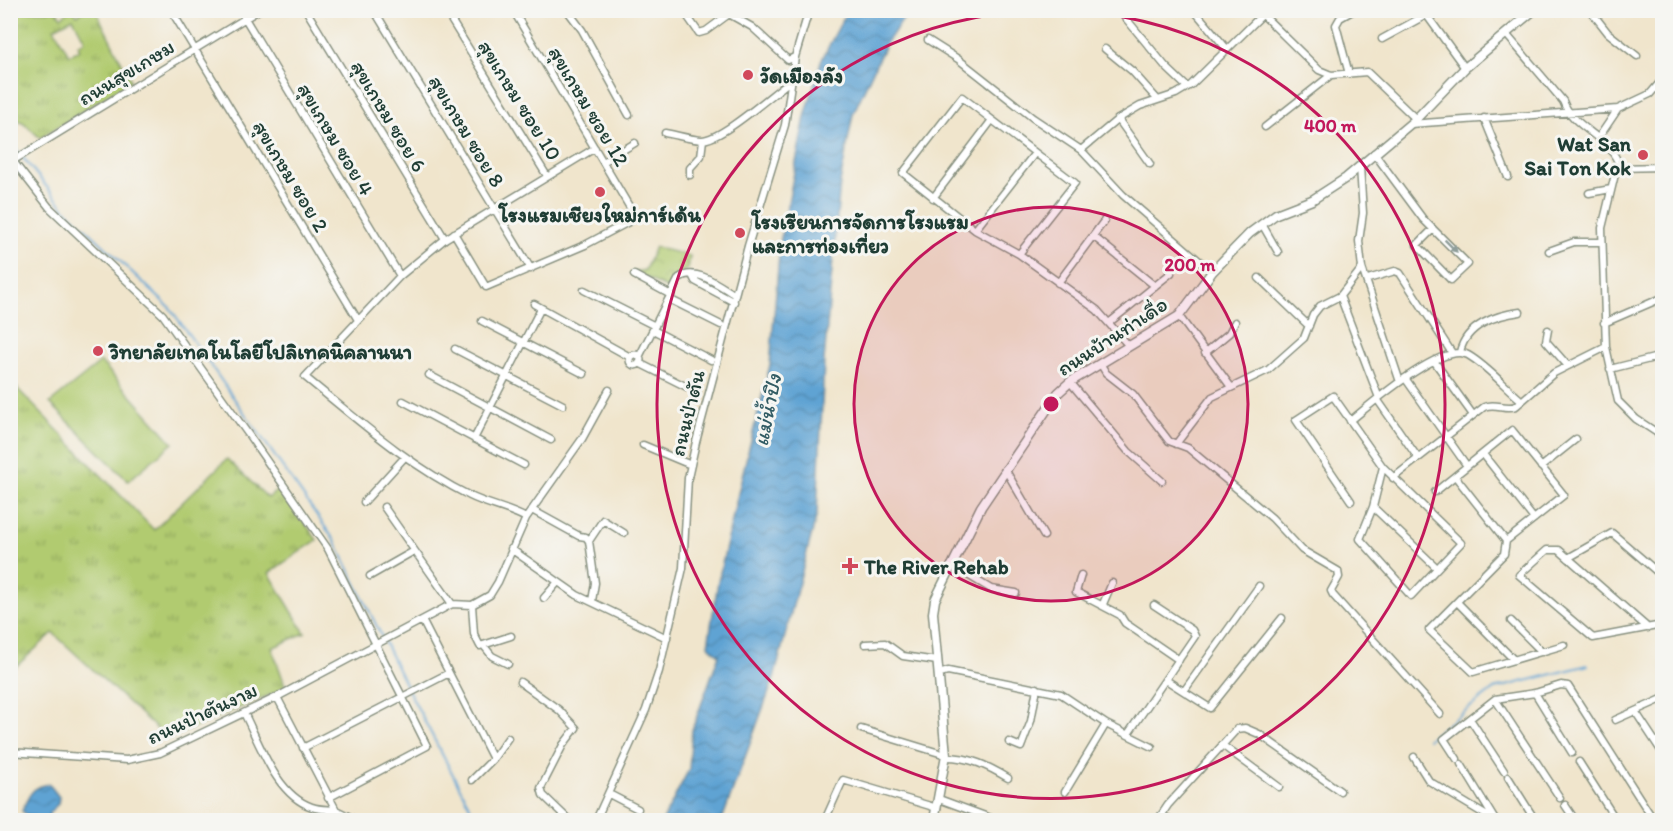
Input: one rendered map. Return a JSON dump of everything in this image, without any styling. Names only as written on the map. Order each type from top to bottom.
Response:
[{"type":"street","name":"สุขเกษม ซอย 2","points":[[171,10],[358,320]]},
{"type":"street","name":"สุขเกษม ซอย 4","points":[[240,10],[400,276]]},
{"type":"street","name":"ถนนสุขเกษม","points":[[12,161],[259,10]]},
{"type":"street","name":"สุขเกษม ซอย 6","points":[[306,10],[445,239]]},
{"type":"street","name":"สุขเกษม ซอย 8","points":[[374,10],[531,268]]},
{"type":"street","name":"สุขเกษม ซอย 10","points":[[445,10],[547,176]]},
{"type":"street","name":"สุขเกษม ซอย 12","points":[[513,10],[636,218],[585,245],[531,268]]},
{"type":"street","points":[[567,10],[582,30],[629,115]]},
{"type":"street","points":[[683,10],[695,31],[706,31],[728,12],[752,27],[788,60],[795,57]]},
{"type":"street","name":"ถนนป่าตัน","points":[[596,820],[646,710],[667,638],[683,568],[690,465],[734,298],[785,125],[795,57],[809,10]]},
{"type":"street","points":[[1119,10],[1166,67],[1187,87]]},
{"type":"street","points":[[1194,10],[1226,48]]},
{"type":"street","points":[[1349,74],[1336,25],[1340,18],[1354,10]]},
{"type":"street","name":"ถนนบ้านท่าเดื่อ","points":[[933,820],[946,756],[933,613],[935,600],[981,507],[1046,408],[1070,381],[1179,316],[1212,272],[1262,224],[1276,214],[1331,190],[1413,121],[1465,68],[1534,10]]},
{"type":"street","points":[[1590,10],[1608,33],[1637,56]]},
{"type":"street","points":[[1081,150],[1118,119],[1187,87],[1206,72],[1260,13],[1320,70],[1331,75],[1367,72],[1413,121],[1568,114],[1618,109],[1650,94],[1662,80]]},
{"type":"street","points":[[1382,39],[1424,13],[1465,68]]},
{"type":"street","points":[[1506,34],[1563,101],[1568,114],[1599,137],[1614,152],[1618,168],[1603,213],[1606,347],[1618,401],[1630,415],[1662,436]]},
{"type":"street","points":[[928,40],[970,68],[1041,124],[1081,150],[1123,195],[1212,272]]},
{"type":"street","points":[[1105,49],[1132,71],[1157,99]]},
{"type":"street","points":[[1265,127],[1331,75]]},
{"type":"street","points":[[664,133],[703,140],[735,126],[756,106],[793,79]]},
{"type":"street","points":[[1019,254],[1074,183],[962,97],[903,172],[975,230],[1019,254],[1110,322],[1129,346]]},
{"type":"street","points":[[1599,137],[1618,109]]},
{"type":"street","points":[[1484,118],[1508,177]]},
{"type":"street","points":[[1118,119],[1150,164]]},
{"type":"street","points":[[933,198],[993,120]]},
{"type":"street","points":[[690,175],[690,168],[701,156],[703,140]]},
{"type":"street","points":[[603,162],[635,143]]},
{"type":"street","points":[[526,518],[509,509],[472,497],[404,458],[304,377],[400,276],[445,239],[595,148]]},
{"type":"street","points":[[975,230],[1035,153]]},
{"type":"street","points":[[1374,153],[1433,229],[1468,264],[1451,280],[1417,245],[1433,229]]},
{"type":"street","points":[[12,161],[49,207],[163,315],[328,549],[377,644],[427,746],[328,798]]},
{"type":"street","points":[[1360,166],[1363,213],[1359,241],[1362,268],[1368,279],[1403,380],[1467,466]]},
{"type":"street","points":[[1618,168],[1662,167]]},
{"type":"street","points":[[1589,193],[1611,189]]},
{"type":"street","points":[[1059,283],[1104,221]]},
{"type":"street","points":[[1262,224],[1278,252]]},
{"type":"street","points":[[454,233],[486,287],[531,268]]},
{"type":"street","points":[[1093,236],[1155,286]]},
{"type":"street","points":[[1549,251],[1574,242],[1602,242]]},
{"type":"street","points":[[1176,444],[1212,397],[1268,370],[1297,346],[1320,306],[1340,296],[1362,268]]},
{"type":"street","points":[[1368,279],[1395,271],[1400,273],[1452,353]]},
{"type":"street","points":[[1110,322],[1171,273]]},
{"type":"street","points":[[534,304],[630,357],[632,365],[639,360],[679,279],[697,274],[734,298]]},
{"type":"street","points":[[634,275],[721,325]]},
{"type":"street","points":[[1259,278],[1309,326]]},
{"type":"street","points":[[584,290],[711,360]]},
{"type":"street","points":[[1340,296],[1378,399],[1418,458]]},
{"type":"street","points":[[1604,323],[1662,298]]},
{"type":"street","points":[[474,439],[541,308]]},
{"type":"street","points":[[1460,352],[1467,337],[1490,319],[1520,312]]},
{"type":"street","points":[[1179,316],[1231,387]]},
{"type":"street","points":[[482,321],[584,374]]},
{"type":"street","points":[[1205,353],[1229,333],[1235,322]]},
{"type":"street","points":[[1548,330],[1546,341],[1568,366]]},
{"type":"street","points":[[1393,478],[1445,436],[1490,404],[1509,408],[1516,406],[1554,373],[1606,347]]},
{"type":"street","points":[[455,349],[563,405]]},
{"type":"street","points":[[1350,421],[1403,380],[1434,361],[1460,352],[1467,355],[1521,400]]},
{"type":"street","points":[[1610,369],[1662,356]]},
{"type":"street","points":[[639,360],[697,392]]},
{"type":"street","points":[[1434,361],[1473,415]]},
{"type":"street","points":[[1100,363],[1106,372],[1133,394],[1161,433],[1176,444],[1188,448],[1272,518],[1302,550],[1338,571],[1339,576],[1332,586],[1333,595],[1440,714]]},
{"type":"street","points":[[429,375],[551,440]]},
{"type":"street","points":[[1070,381],[1128,452],[1162,481]]},
{"type":"street","points":[[384,507],[452,604],[472,605],[490,595],[526,518],[582,439],[609,390]]},
{"type":"street","points":[[1351,501],[1296,420],[1332,396],[1383,467],[1461,543],[1411,596],[1359,539],[1373,507],[1383,467]]},
{"type":"street","points":[[403,401],[524,465]]},
{"type":"street","points":[[1436,492],[1512,430],[1564,495],[1506,541],[1504,554],[1429,630],[1473,672],[1564,645]]},
{"type":"street","points":[[1541,467],[1576,439]]},
{"type":"street","points":[[643,445],[690,465]]},
{"type":"street","points":[[1483,453],[1534,519]]},
{"type":"street","points":[[363,502],[404,458]]},
{"type":"street","points":[[1005,469],[1044,536]]},
{"type":"street","points":[[1455,476],[1506,541]]},
{"type":"street","points":[[1373,507],[1437,568]]},
{"type":"street","points":[[532,510],[579,536],[586,537],[589,541],[595,583],[592,600]]},
{"type":"street","points":[[589,541],[603,520],[624,533]]},
{"type":"street","points":[[1568,558],[1612,533],[1662,576]]},
{"type":"street","points":[[511,549],[577,595],[592,600],[667,638]]},
{"type":"street","points":[[1647,628],[1559,550],[1547,550],[1519,575],[1593,638],[1647,628],[1662,625]]},
{"type":"street","points":[[370,576],[414,551]]},
{"type":"street","points":[[951,565],[991,589],[1016,593]]},
{"type":"street","points":[[1081,575],[1076,592],[1103,604],[1179,660]]},
{"type":"street","points":[[544,598],[558,582]]},
{"type":"street","points":[[1103,604],[1112,584]]},
{"type":"street","points":[[1184,691],[1259,586]]},
{"type":"street","points":[[1457,602],[1515,660]]},
{"type":"street","name":"ถนนป่าตันงาม","points":[[10,752],[127,760],[143,758],[175,747],[277,697],[452,604]]},
{"type":"street","points":[[472,605],[476,641],[484,646],[492,656],[508,664]]},
{"type":"street","points":[[1128,734],[1195,636],[1192,630],[1154,605]]},
{"type":"street","points":[[1166,680],[1210,708],[1282,618]]},
{"type":"street","points":[[422,620],[493,759]]},
{"type":"street","points":[[1511,621],[1542,652]]},
{"type":"street","points":[[484,646],[511,636]]},
{"type":"street","points":[[865,644],[885,643],[903,656],[937,661]]},
{"type":"street","points":[[938,674],[948,671],[1061,694],[1106,724],[1152,747]]},
{"type":"street","points":[[303,748],[449,673]]},
{"type":"street","points":[[520,682],[559,710],[576,728],[563,745],[541,788],[543,795],[569,820]]},
{"type":"street","points":[[1495,820],[1444,739],[1495,699],[1535,693],[1561,685],[1568,686],[1653,819],[1662,812]]},
{"type":"street","points":[[1009,742],[1021,747],[1031,721],[1037,688]]},
{"type":"street","points":[[1535,693],[1572,753]]},
{"type":"street","points":[[277,697],[334,810]]},
{"type":"street","points":[[1495,699],[1560,798]]},
{"type":"street","points":[[1615,720],[1662,699]]},
{"type":"street","points":[[1635,711],[1662,753]]},
{"type":"street","points":[[244,713],[275,774],[285,787],[312,807],[334,810],[356,820]]},
{"type":"street","points":[[1470,719],[1504,771]]},
{"type":"street","points":[[1065,792],[1106,724]]},
{"type":"street","points":[[1160,818],[1237,729],[1245,728],[1259,734],[1341,790]]},
{"type":"street","points":[[861,729],[946,756],[963,757],[989,767],[1008,778]]},
{"type":"street","points":[[472,780],[493,759],[508,738]]},
{"type":"street","points":[[1222,745],[1279,787]]},
{"type":"street","points":[[1414,758],[1429,781],[1495,820]]},
{"type":"street","points":[[1579,762],[1616,820]]},
{"type":"street","points":[[1508,777],[1535,820]]},
{"type":"street","points":[[825,820],[843,780],[996,820]]},
{"type":"street","points":[[609,794],[638,809]]},
{"type":"street","points":[[1565,805],[1575,820]]},
{"type":"street","points":[[324,820],[334,810]]},
{"type":"street","points":[[1160,818],[1172,820]]},
{"type":"green space","points":[[10,11],[57,11],[61,17],[69,11],[74,11],[77,15],[84,11],[96,11],[131,81],[40,138],[24,123],[11,117]],"holes":[[[73,18],[85,41],[78,45],[80,50],[69,55],[54,28]]]},
{"type":"green space","points":[[655,247],[690,256],[688,269],[679,273],[670,290],[635,272],[645,270]]},
{"type":"green space","points":[[101,362],[173,443],[128,481],[50,403]]},
{"type":"green space","points":[[11,382],[154,530],[227,459],[268,498],[280,488],[317,540],[269,573],[305,633],[272,648],[286,688],[168,739],[53,633],[12,670]]},
{"type":"water","name":"แม่น้ำปิง","points":[[847,11],[909,11],[885,45],[853,114],[840,183],[824,361],[817,514],[774,678],[722,820],[663,820],[689,769],[692,730],[719,655],[708,645],[718,582],[770,365],[780,243],[805,117],[821,61]]},
{"type":"water","points":[[49,784],[59,797],[58,804],[49,813],[49,820],[33,820],[22,811],[24,806],[35,789]]},
{"type":"waterway","points":[[10,142],[65,209],[170,308],[335,541],[406,686],[477,820]]},
{"type":"waterway","points":[[1428,739],[1494,689],[1588,665]]},
{"type":"place","name":"วัดเมืองลัง","points":[[748,75]]},
{"type":"place","name":"Wat San Sai Ton Kok","points":[[1643,155]]},
{"type":"place","name":"โรงแรมเชียงใหม่การ์เด้น","points":[[600,192]]},
{"type":"place","name":"โรงเรียนการจัดการโรงแรม และการท่องเที่ยว","points":[[740,233]]},
{"type":"place","name":"วิทยาลัยเทคโนโลยีโปลิเทคนิคลานนา","points":[[98,351]]},
{"type":"place","name":"The River Rehab","points":[[850,566]]}]
